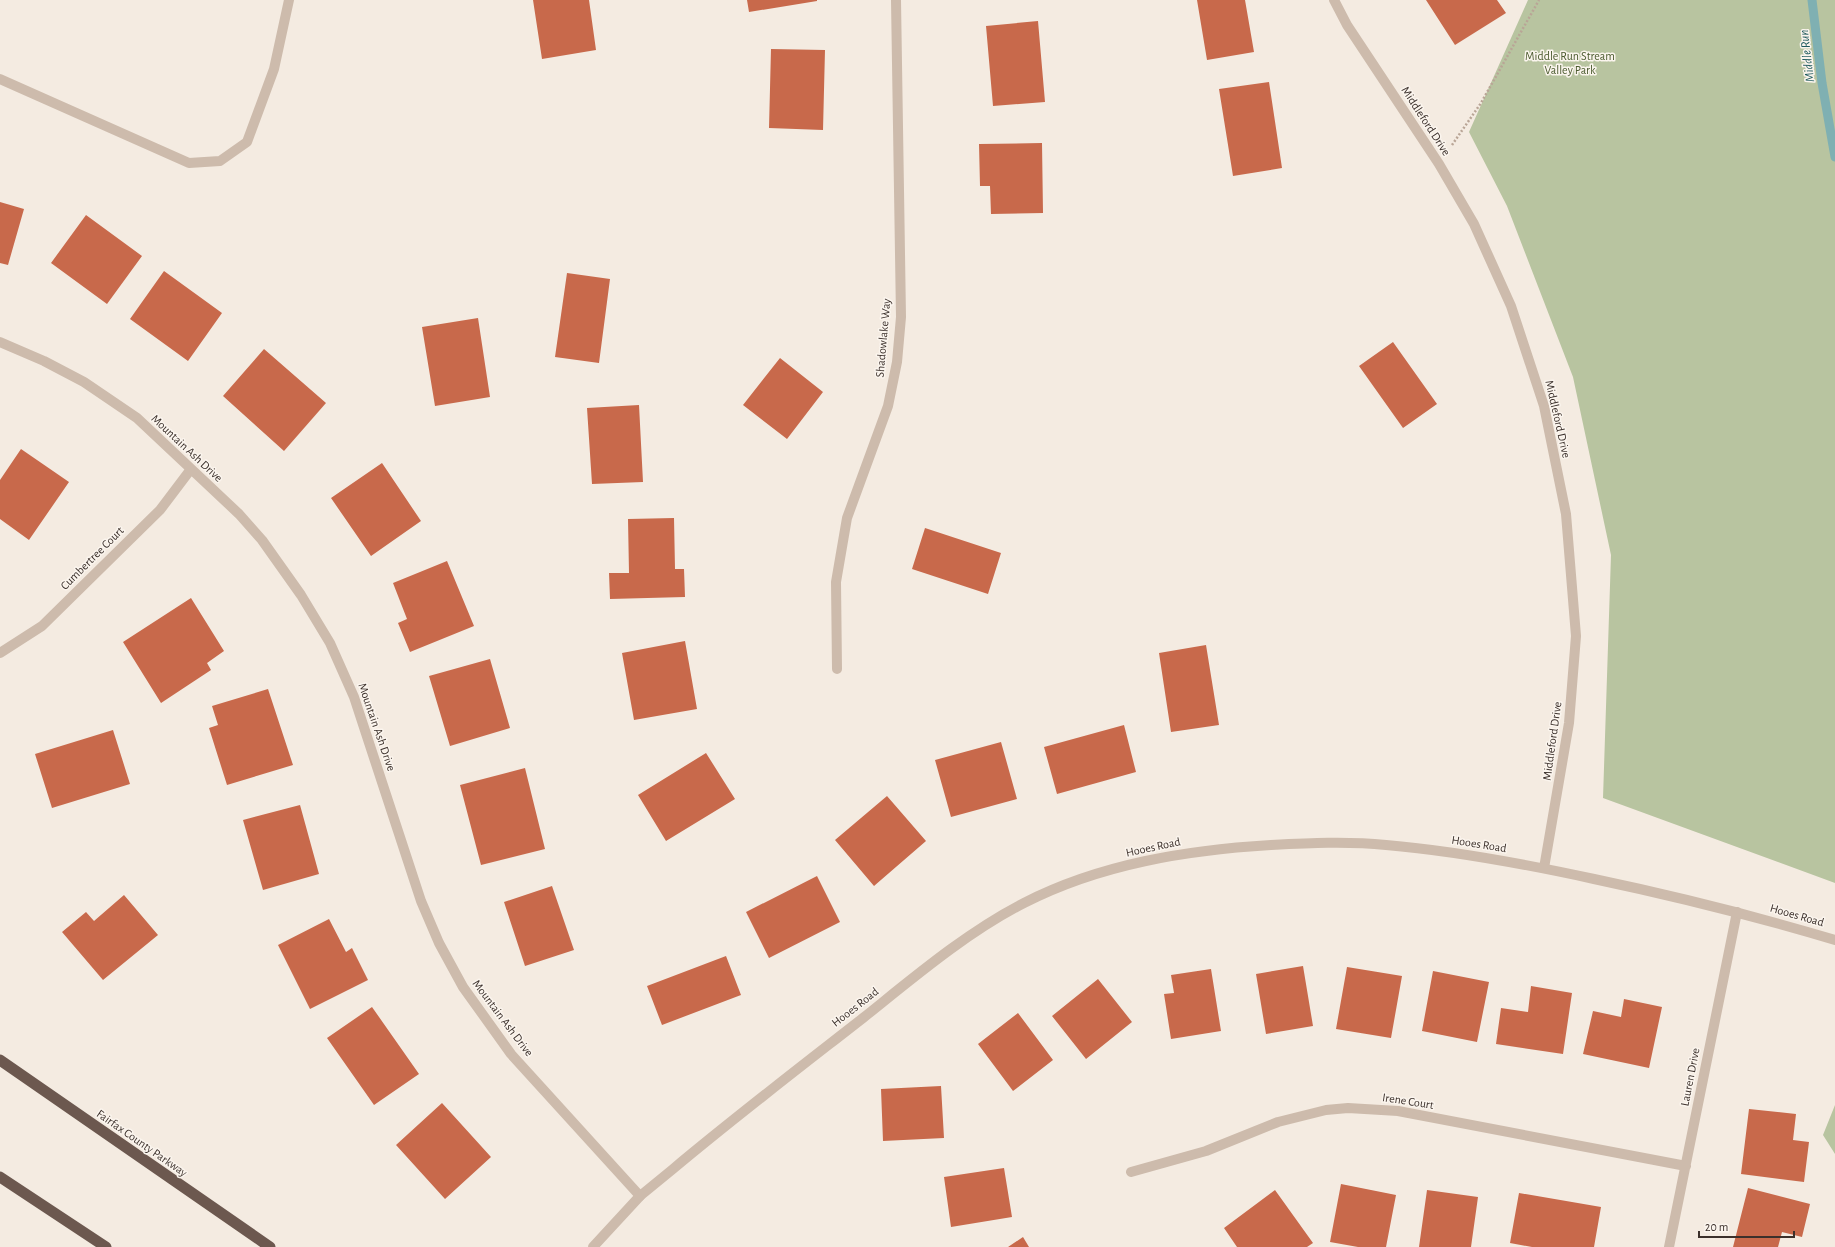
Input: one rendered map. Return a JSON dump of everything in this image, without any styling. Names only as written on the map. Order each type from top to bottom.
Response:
[{"type":"highway","name":"Fairfax County Parkway","points":[[0,1060],[270,1247]]},
{"type":"highway","points":[[0,1177],[106,1247]]},
{"type":"street","points":[[0,79],[189,163],[220,161],[246,142],[274,69],[289,0]]},
{"type":"street","name":"Shadowlake Way","points":[[837,669],[836,582],[847,518],[888,406],[897,362],[900,324],[896,0]]},
{"type":"street","name":"Middleford Drive","points":[[1334,0],[1347,24],[1439,164],[1474,224],[1512,306],[1544,406],[1566,514],[1576,636],[1574,681],[1563,768],[1544,868]]},
{"type":"street","name":"Mountain Ash Drive","points":[[0,342],[44,361],[84,382],[137,418],[239,514],[262,540],[301,595],[330,643],[354,697],[421,901],[439,943],[463,987],[511,1054],[640,1196]]},
{"type":"street","name":"Cumbertree Court","points":[[0,653],[42,626],[160,510],[191,469]]},
{"type":"street","name":"Hooes Road","points":[[593,1247],[640,1196],[702,1144],[896,992],[972,935],[1021,904],[1063,885],[1127,866],[1212,849],[1345,842],[1410,847],[1458,853],[1544,868],[1737,912],[1835,940]]},
{"type":"street","name":"Lauren Drive","points":[[1669,1247],[1737,912]]},
{"type":"street","name":"Irene Court","points":[[1131,1172],[1206,1151],[1278,1122],[1326,1110],[1348,1108],[1398,1111],[1686,1166]]},
{"type":"path","points":[[1439,164],[1481,103],[1539,0]]},
{"type":"green space","name":"Middle Run Stream Valley Park","points":[[1528,0],[1835,0],[1835,883],[1603,798],[1611,555],[1573,377],[1507,206],[1469,132]]},
{"type":"green space","points":[[1835,1105],[1835,1154],[1823,1135]]},
{"type":"building","points":[[533,0],[589,0],[596,50],[542,59]]},
{"type":"building","points":[[747,0],[817,0],[817,1],[749,12]]},
{"type":"building","points":[[1197,0],[1245,0],[1254,52],[1207,60]]},
{"type":"building","points":[[1426,0],[1497,0],[1506,13],[1455,45]]},
{"type":"building","points":[[1038,21],[1045,102],[993,106],[986,26]]},
{"type":"building","points":[[771,49],[825,50],[823,130],[769,128]]},
{"type":"building","points":[[1269,82],[1282,168],[1233,176],[1219,89]]},
{"type":"building","points":[[1042,143],[1043,213],[991,214],[990,186],[980,186],[979,144]]},
{"type":"building","points":[[0,202],[24,209],[8,265],[0,263]]},
{"type":"building","points":[[86,215],[142,256],[107,304],[51,263]]},
{"type":"building","points":[[164,271],[222,313],[188,361],[130,319]]},
{"type":"building","points":[[567,273],[610,279],[599,363],[555,357]]},
{"type":"building","points":[[478,318],[490,397],[435,406],[422,327]]},
{"type":"building","points":[[1393,342],[1437,404],[1403,428],[1359,366]]},
{"type":"building","points":[[264,349],[326,403],[284,451],[223,396]]},
{"type":"building","points":[[780,358],[823,392],[787,439],[743,405]]},
{"type":"building","points":[[639,405],[643,482],[592,484],[587,408]]},
{"type":"building","points":[[21,449],[69,482],[29,540],[0,519],[0,480]]},
{"type":"building","points":[[382,463],[421,521],[371,556],[331,498]]},
{"type":"building","points":[[674,518],[675,569],[684,569],[685,597],[610,599],[609,573],[629,573],[628,519]]},
{"type":"building","points":[[925,528],[1001,553],[988,594],[912,569]]},
{"type":"building","points":[[447,561],[474,626],[410,652],[398,623],[407,619],[393,583]]},
{"type":"building","points":[[191,598],[224,651],[207,663],[211,670],[161,703],[123,642]]},
{"type":"building","points":[[685,641],[697,709],[634,720],[622,653]]},
{"type":"building","points":[[1206,645],[1219,725],[1171,732],[1159,653]]},
{"type":"building","points":[[490,659],[510,728],[450,746],[429,676]]},
{"type":"building","points":[[268,689],[293,765],[227,785],[209,728],[218,725],[212,706]]},
{"type":"building","points":[[1124,725],[1136,772],[1057,794],[1044,747]]},
{"type":"building","points":[[113,730],[130,784],[52,808],[35,754]]},
{"type":"building","points":[[1001,742],[1017,799],[951,817],[935,760]]},
{"type":"building","points":[[706,753],[735,799],[666,841],[638,795]]},
{"type":"building","points":[[525,768],[545,849],[481,865],[460,785]]},
{"type":"building","points":[[887,796],[926,841],[874,886],[835,840]]},
{"type":"building","points":[[300,805],[319,874],[263,890],[243,820]]},
{"type":"building","points":[[817,876],[840,922],[769,958],[746,912]]},
{"type":"building","points":[[552,886],[574,950],[525,966],[504,902]]},
{"type":"building","points":[[124,895],[158,935],[103,980],[62,932],[86,912],[94,921]]},
{"type":"building","points":[[329,919],[346,952],[352,948],[368,980],[310,1009],[278,945]]},
{"type":"building","points":[[726,956],[741,995],[662,1025],[647,986]]},
{"type":"building","points":[[1303,966],[1313,1026],[1266,1034],[1256,974]]},
{"type":"building","points":[[1347,967],[1402,976],[1391,1038],[1336,1029]]},
{"type":"building","points":[[1211,969],[1221,1031],[1171,1039],[1164,994],[1174,993],[1171,975]]},
{"type":"building","points":[[1433,971],[1489,982],[1477,1042],[1422,1031]]},
{"type":"building","points":[[1098,979],[1132,1022],[1086,1059],[1052,1016]]},
{"type":"building","points":[[1531,986],[1572,993],[1563,1054],[1496,1044],[1501,1008],[1528,1012]]},
{"type":"building","points":[[1624,999],[1662,1007],[1649,1068],[1583,1054],[1593,1011],[1621,1017]]},
{"type":"building","points":[[372,1007],[419,1074],[374,1105],[327,1038]]},
{"type":"building","points":[[1018,1013],[1053,1060],[1013,1091],[978,1044]]},
{"type":"building","points":[[941,1086],[944,1138],[883,1141],[881,1089]]},
{"type":"building","points":[[442,1103],[491,1157],[445,1199],[396,1145]]},
{"type":"building","points":[[1749,1109],[1796,1114],[1793,1140],[1809,1142],[1804,1182],[1741,1174]]},
{"type":"building","points":[[1004,1168],[1012,1217],[951,1227],[944,1177]]},
{"type":"building","points":[[1341,1184],[1396,1195],[1386,1247],[1358,1247],[1330,1242]]},
{"type":"building","points":[[1748,1188],[1810,1204],[1802,1237],[1782,1232],[1778,1247],[1733,1247]]},
{"type":"building","points":[[1275,1190],[1313,1243],[1307,1247],[1237,1247],[1224,1228]]},
{"type":"building","points":[[1427,1190],[1478,1197],[1471,1247],[1419,1247]]},
{"type":"building","points":[[1519,1193],[1601,1207],[1594,1247],[1532,1247],[1510,1243]]},
{"type":"building","points":[[1023,1237],[1029,1247],[1008,1247]]},
{"type":"waterway","name":"Middle Run","points":[[1812,0],[1822,83],[1835,157]]}]
